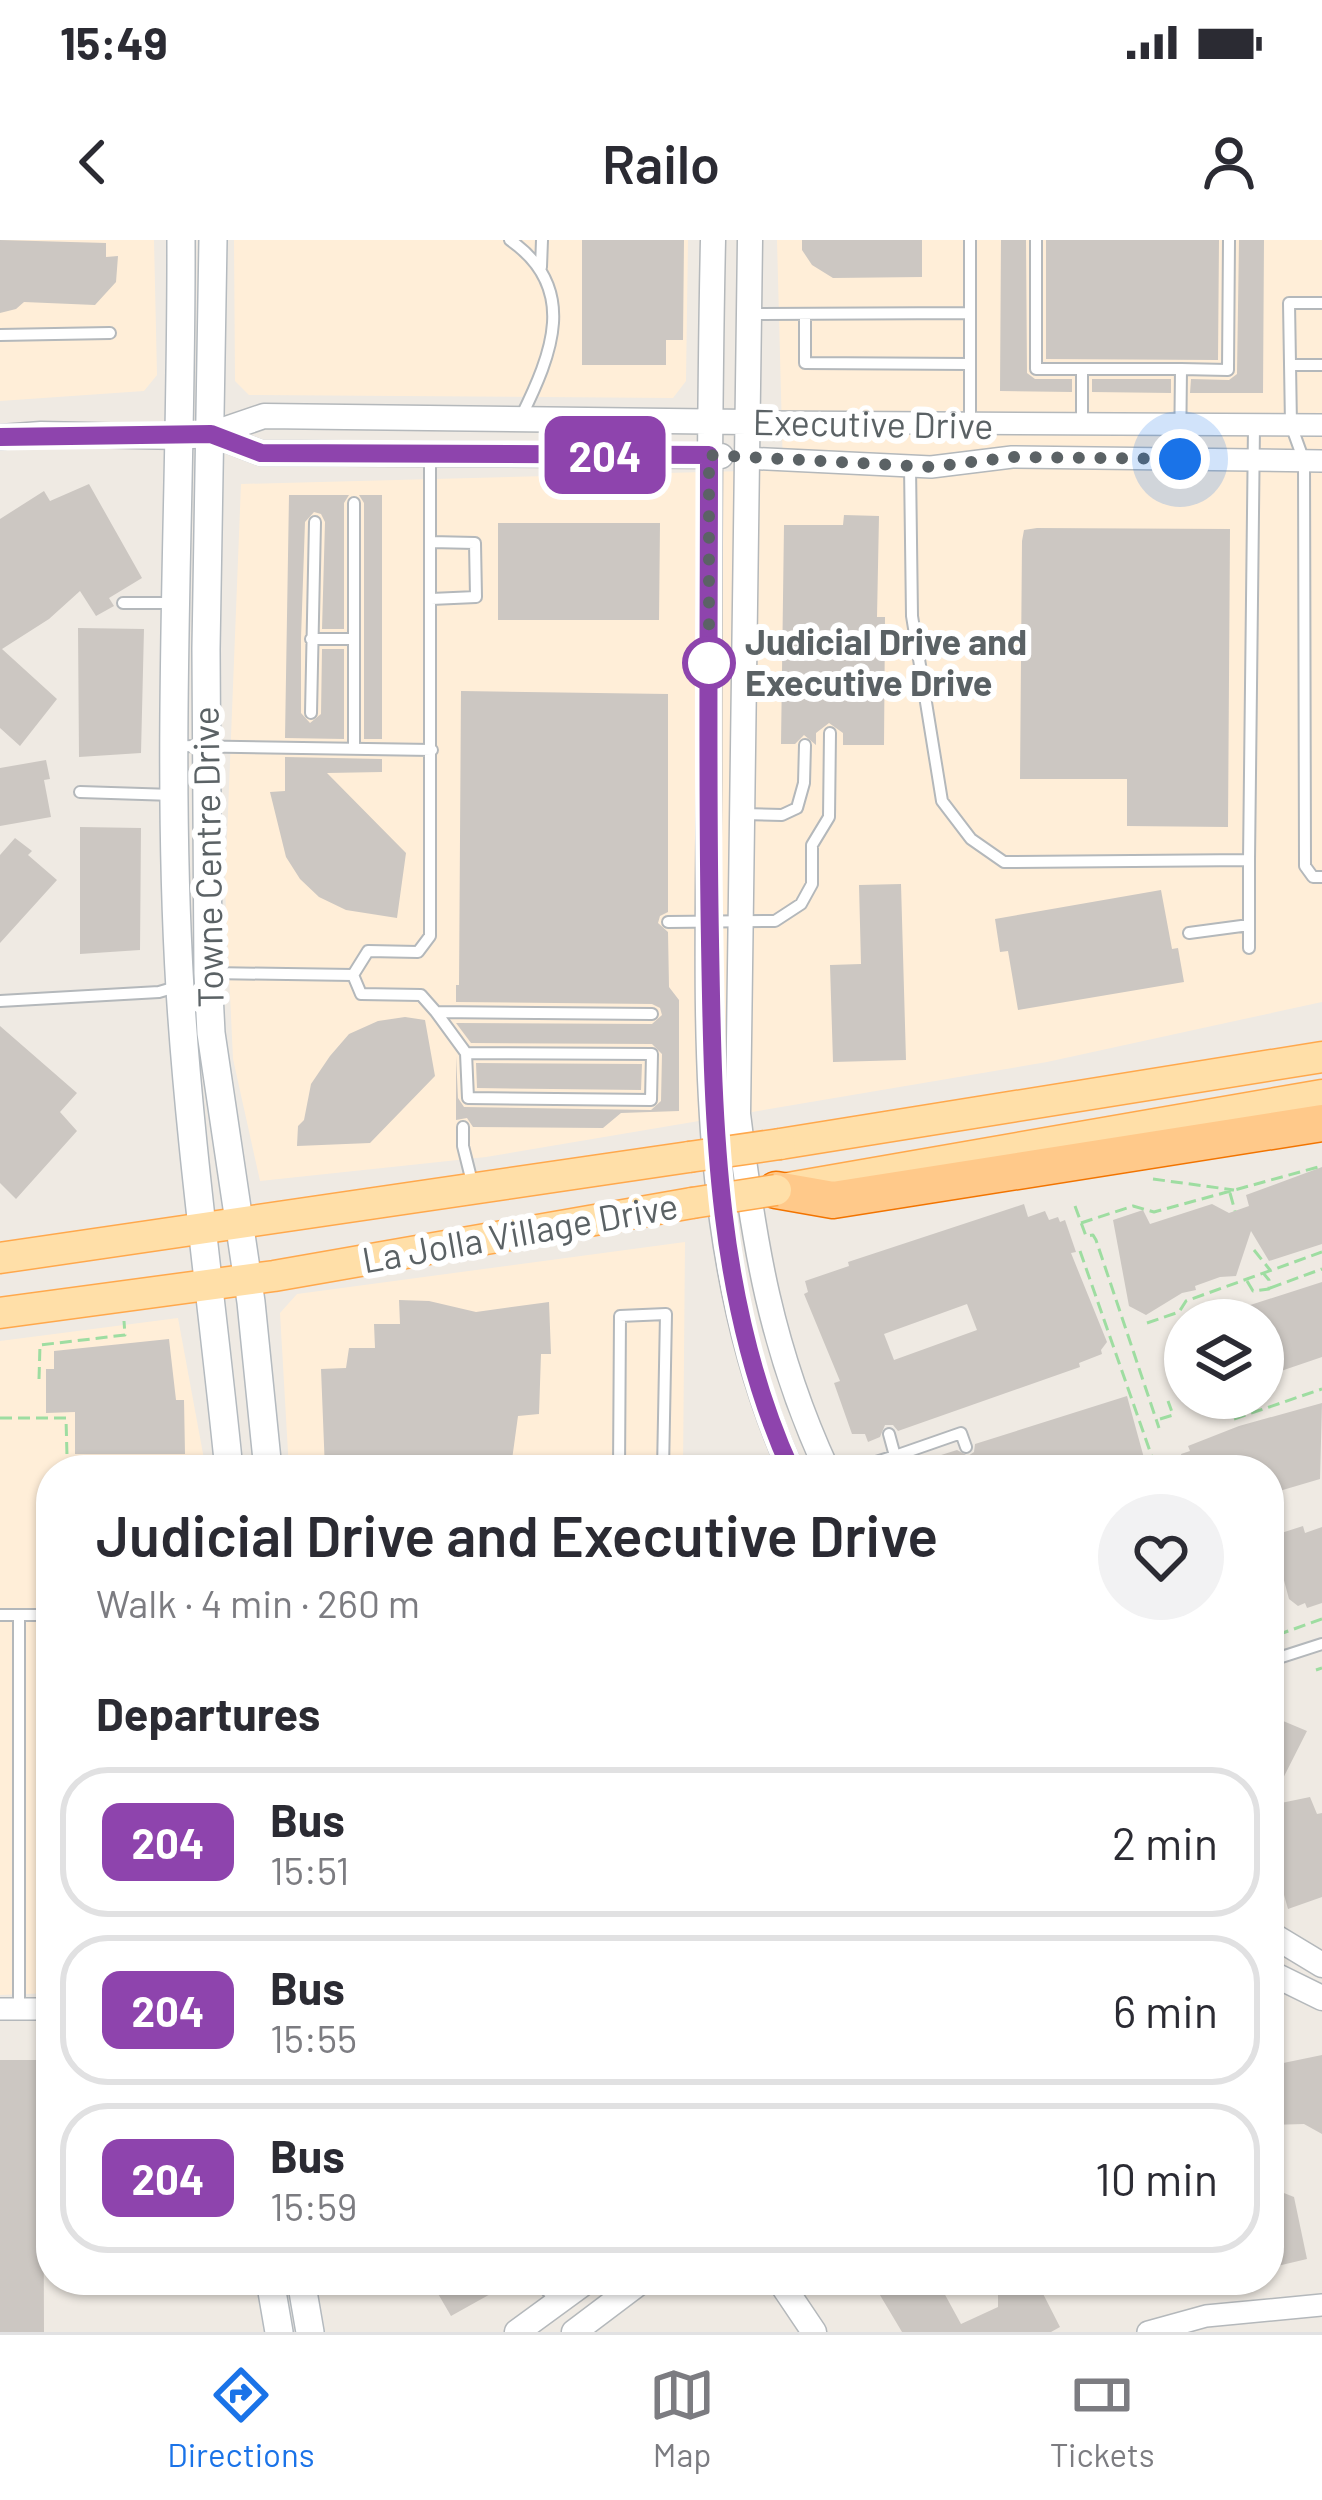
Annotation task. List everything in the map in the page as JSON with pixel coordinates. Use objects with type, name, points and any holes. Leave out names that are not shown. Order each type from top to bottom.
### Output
[{"type":"highway","points":[[776,1190],[833,1200],[1322,1123]]},
{"type":"main road","name":"Towne Centre Drive","points":[[181,240],[182,437],[176,603],[180,986],[202,1230],[230,1455]]},
{"type":"main road","name":"Towne Centre Drive","points":[[214,240],[206,746],[208,973],[211,1034],[248,1279],[266,1455]]},
{"type":"main road","name":"La Jolla Village Drive","points":[[0,1258],[780,1144],[1322,1057]]},
{"type":"main road","name":"La Jolla Village Drive","points":[[0,1312],[248,1279],[1322,1094]]},
{"type":"main road","points":[[273,2295],[279,2332]]},
{"type":"main road","points":[[304,2295],[310,2332]]},
{"type":"street","points":[[713,240],[709,421],[712,1118],[742,1334],[784,1455]]},
{"type":"street","points":[[750,240],[738,1114],[753,1239],[773,1327],[820,1455]]},
{"type":"street","name":"Executive Drive","points":[[0,437],[182,437],[211,434],[264,416],[1322,425]]},
{"type":"street","name":"Executive Drive","points":[[211,434],[261,453],[709,455],[910,466],[1012,457],[1313,461]]},
{"type":"street","points":[[1284,1943],[1322,1966]]},
{"type":"street","points":[[1284,1979],[1322,1998]]},
{"type":"street","points":[[518,2332],[568,2295]]},
{"type":"street","points":[[574,2332],[623,2295]]},
{"type":"street","points":[[788,2295],[814,2332]]},
{"type":"street","points":[[1148,2332],[1206,2316],[1322,2305]]},
{"type":"lane","points":[[510,240],[541,267]]},
{"type":"lane","points":[[520,418],[552,331],[555,302],[541,267],[542,240]]},
{"type":"lane","points":[[970,240],[970,425]]},
{"type":"lane","points":[[1036,240],[1036,369],[1228,370],[1229,240]]},
{"type":"lane","points":[[1322,303],[1289,303],[1291,425],[1313,461],[1304,535],[1305,866],[1313,877],[1322,877]]},
{"type":"lane","points":[[748,314],[970,313]]},
{"type":"lane","points":[[805,314],[805,363],[970,364]]},
{"type":"lane","points":[[0,335],[110,333]]},
{"type":"lane","points":[[1291,365],[1322,365]]},
{"type":"lane","points":[[1082,369],[1082,426]]},
{"type":"lane","points":[[1180,459],[1181,369]]},
{"type":"lane","points":[[1249,948],[1254,426]]},
{"type":"lane","points":[[353,975],[368,951],[418,952],[430,936],[430,455]]},
{"type":"lane","points":[[910,466],[911,616],[942,801],[971,839],[1004,862],[1250,860]]},
{"type":"lane","points":[[354,503],[354,748]]},
{"type":"lane","points":[[311,713],[315,522]]},
{"type":"lane","points":[[1304,535],[1322,531]]},
{"type":"lane","points":[[431,542],[475,543],[476,597],[431,599]]},
{"type":"lane","points":[[1304,577],[1322,579]]},
{"type":"lane","points":[[123,603],[176,603]]},
{"type":"lane","points":[[311,640],[354,639]]},
{"type":"lane","points":[[668,922],[776,921],[801,904],[812,884],[812,845],[829,817],[830,733]]},
{"type":"lane","points":[[742,814],[782,815],[797,808],[804,783],[805,745]]},
{"type":"lane","points":[[176,746],[432,750]]},
{"type":"lane","points":[[80,792],[177,795]]},
{"type":"lane","points":[[1189,933],[1250,925]]},
{"type":"lane","points":[[208,973],[353,975]]},
{"type":"lane","points":[[353,975],[361,994],[421,995],[466,1054],[468,1098],[651,1100],[652,1054],[466,1054]]},
{"type":"lane","points":[[0,1001],[159,992],[180,986]]},
{"type":"lane","points":[[436,1012],[652,1014]]},
{"type":"lane","points":[[463,1127],[473,1189]]},
{"type":"lane","points":[[619,1455],[620,1316],[666,1314],[663,1455]]},
{"type":"lane","points":[[898,1455],[962,1432],[966,1447]]},
{"type":"lane","points":[[889,1434],[895,1455]]},
{"type":"lane","points":[[0,1615],[36,1615]]},
{"type":"lane","points":[[10,2009],[20,1615]]},
{"type":"lane","points":[[1284,1656],[1322,1644]]},
{"type":"lane","points":[[551,2295],[558,2303]]},
{"type":"path","points":[[1081,1223],[1133,1206],[1154,1212],[1322,1166]]},
{"type":"path","points":[[1229,1192],[1235,1211]]},
{"type":"path","points":[[1075,1206],[1086,1236],[1094,1235],[1096,1240],[1160,1428]]},
{"type":"path","points":[[1254,1250],[1271,1272]]},
{"type":"path","points":[[1080,1251],[1152,1455]]},
{"type":"path","points":[[1147,1323],[1179,1312],[1186,1300],[1322,1252]]},
{"type":"path","points":[[1270,1288],[1322,1269]]},
{"type":"path","points":[[1246,1280],[1253,1292],[1269,1288],[1263,1274]]},
{"type":"path","points":[[39,1378],[40,1345],[125,1335],[124,1319]]},
{"type":"path","points":[[1120,1365],[1137,1359]]},
{"type":"path","points":[[1284,1402],[1322,1389]]},
{"type":"path","points":[[0,1418],[66,1418],[67,1455]]},
{"type":"path","points":[[1157,1420],[1164,1418]]},
{"type":"path","points":[[1284,1633],[1322,1619]]},
{"type":"shaded area","points":[[0,240],[154,240],[157,375],[144,391],[0,401]]},
{"type":"shaded area","points":[[234,240],[688,240],[686,381],[673,398],[249,395],[235,381]]},
{"type":"shaded area","points":[[777,240],[1322,240],[1322,1002],[1047,1062],[486,1157],[260,1181],[233,1059],[225,888],[241,484],[783,470]]},
{"type":"shaded area","points":[[685,1242],[683,1455],[288,1455],[280,1313],[297,1294]]},
{"type":"shaded area","points":[[178,1318],[203,1455],[36,1455],[36,1994],[0,1995],[0,1341]]},
{"type":"building","points":[[0,240],[106,243],[106,257],[118,256],[116,282],[95,305],[24,302],[0,313]]},
{"type":"building","points":[[582,240],[684,240],[683,340],[666,340],[666,365],[582,365]]},
{"type":"building","points":[[802,240],[922,240],[922,277],[833,278],[812,265],[802,250]]},
{"type":"building","points":[[1001,240],[1026,240],[1027,373],[1035,379],[1072,379],[1072,392],[1000,391]]},
{"type":"building","points":[[1046,240],[1219,240],[1218,360],[1046,359]]},
{"type":"building","points":[[1239,240],[1264,240],[1263,393],[1190,393],[1191,379],[1229,380],[1237,374]]},
{"type":"building","points":[[1092,379],[1171,379],[1171,393],[1092,392]]},
{"type":"building","points":[[89,484],[142,578],[109,598],[114,606],[96,616],[80,591],[49,619],[2,649],[57,699],[20,746],[0,728],[0,519],[44,491],[50,501]]},
{"type":"building","points":[[289,495],[349,495],[344,503],[344,629],[322,629],[325,522],[314,512],[305,522],[301,638],[301,713],[310,723],[321,714],[322,649],[344,649],[344,739],[285,738]]},
{"type":"building","points":[[359,495],[382,495],[382,739],[364,739],[364,503]]},
{"type":"building","points":[[844,515],[879,516],[877,617],[885,617],[884,745],[843,745],[843,733],[829,723],[816,733],[816,745],[804,735],[795,744],[781,744],[784,525],[843,525]]},
{"type":"building","points":[[498,523],[660,523],[659,620],[498,620]]},
{"type":"building","points":[[1230,529],[1228,827],[1127,826],[1127,779],[1020,779],[1022,541],[1024,530]]},
{"type":"building","points":[[78,628],[144,629],[141,753],[79,757]]},
{"type":"building","points":[[461,691],[668,694],[668,912],[658,923],[668,932],[669,987],[679,1000],[679,1111],[621,1113],[603,1128],[473,1127],[467,1118],[456,1120],[456,1056],[458,1098],[464,1107],[651,1110],[661,1101],[662,1054],[652,1044],[471,1043],[456,1023],[652,1024],[662,1015],[652,1004],[456,1002]]},
{"type":"building","points":[[285,757],[382,759],[382,772],[327,773],[406,853],[397,918],[346,910],[319,897],[300,879],[286,857],[270,792],[285,791]]},
{"type":"building","points":[[46,760],[50,779],[44,780],[51,817],[0,826],[0,768]]},
{"type":"building","points":[[80,827],[141,828],[140,950],[80,954]]},
{"type":"building","points":[[15,838],[57,880],[0,943],[0,855]]},
{"type":"building","points":[[901,884],[906,1060],[833,1062],[830,965],[861,964],[859,885]]},
{"type":"building","points":[[1161,890],[1172,949],[1178,948],[1184,982],[1018,1010],[1008,951],[1000,952],[995,919]]},
{"type":"building","points":[[425,1020],[435,1076],[370,1143],[297,1146],[311,1084],[330,1056],[349,1034],[378,1021]]},
{"type":"building","points":[[0,1026],[77,1093],[60,1112],[77,1131],[16,1199],[0,1183]]},
{"type":"building","points":[[476,1063],[642,1064],[641,1090],[477,1088]]},
{"type":"building","points":[[1322,1167],[1322,1244],[1269,1261],[1251,1231],[1236,1276],[1220,1277],[1164,1299],[1164,1304],[1146,1315],[1129,1306],[1113,1220],[1143,1210],[1150,1224],[1212,1204],[1229,1213],[1249,1206],[1246,1195]]},
{"type":"building","points":[[1024,1204],[1028,1217],[1045,1211],[1049,1220],[1065,1220],[1076,1252],[1071,1253],[1107,1342],[1102,1354],[1079,1363],[1080,1367],[898,1431],[885,1425],[880,1437],[868,1442],[865,1434],[852,1434],[834,1383],[840,1381],[804,1294],[808,1292],[805,1281],[849,1266],[848,1262]],"holes":[[[967,1304],[977,1330],[894,1360],[884,1334]]]},
{"type":"building","points":[[1322,1282],[1322,1357],[1284,1370],[1284,1299],[1269,1299]]},
{"type":"building","points":[[399,1300],[429,1301],[476,1312],[549,1302],[551,1354],[541,1354],[539,1414],[518,1416],[513,1455],[324,1455],[321,1369],[346,1368],[349,1348],[375,1348],[374,1324],[400,1324]]},
{"type":"building","points":[[169,1339],[176,1400],[184,1400],[185,1454],[75,1454],[75,1412],[46,1413],[46,1369],[54,1369],[54,1351]]},
{"type":"building","points":[[1127,1396],[1143,1455],[970,1455],[975,1444]]},
{"type":"building","points":[[1322,1403],[1320,1479],[1284,1490],[1284,1455],[1181,1455],[1190,1451],[1188,1446],[1239,1426],[1284,1419],[1284,1414]]},
{"type":"building","points":[[1303,1526],[1305,1533],[1322,1527],[1322,1603],[1307,1608],[1289,1599],[1284,1580],[1284,1532]]},
{"type":"building","points":[[1284,1721],[1307,1731],[1284,1776]]},
{"type":"building","points":[[1310,1797],[1317,1814],[1322,1813],[1322,1897],[1288,1909],[1284,1895],[1284,1802]]},
{"type":"building","points":[[1322,2055],[1322,2134],[1304,2124],[1284,2125],[1284,2063]]},
{"type":"building","points":[[0,2060],[36,2060],[36,2295],[44,2295],[44,2332],[0,2332]]},
{"type":"building","points":[[1284,2193],[1294,2197],[1307,2259],[1284,2264]]},
{"type":"building","points":[[439,2295],[489,2295],[451,2316]]},
{"type":"building","points":[[880,2295],[945,2295],[961,2324],[998,2307],[998,2295],[1044,2295],[1060,2327],[1051,2332],[902,2332]]},
{"type":"bus line","name":"204","points":[[0,437],[211,434],[261,453],[709,455],[712,1118],[742,1334],[784,1455]]},
{"type":"place","name":"Judicial Drive and Executive Drive","points":[[709,663]]},
{"type":"route","points":[[709,663],[709,676],[709,455],[932,467],[1012,457],[1180,459]]}]
